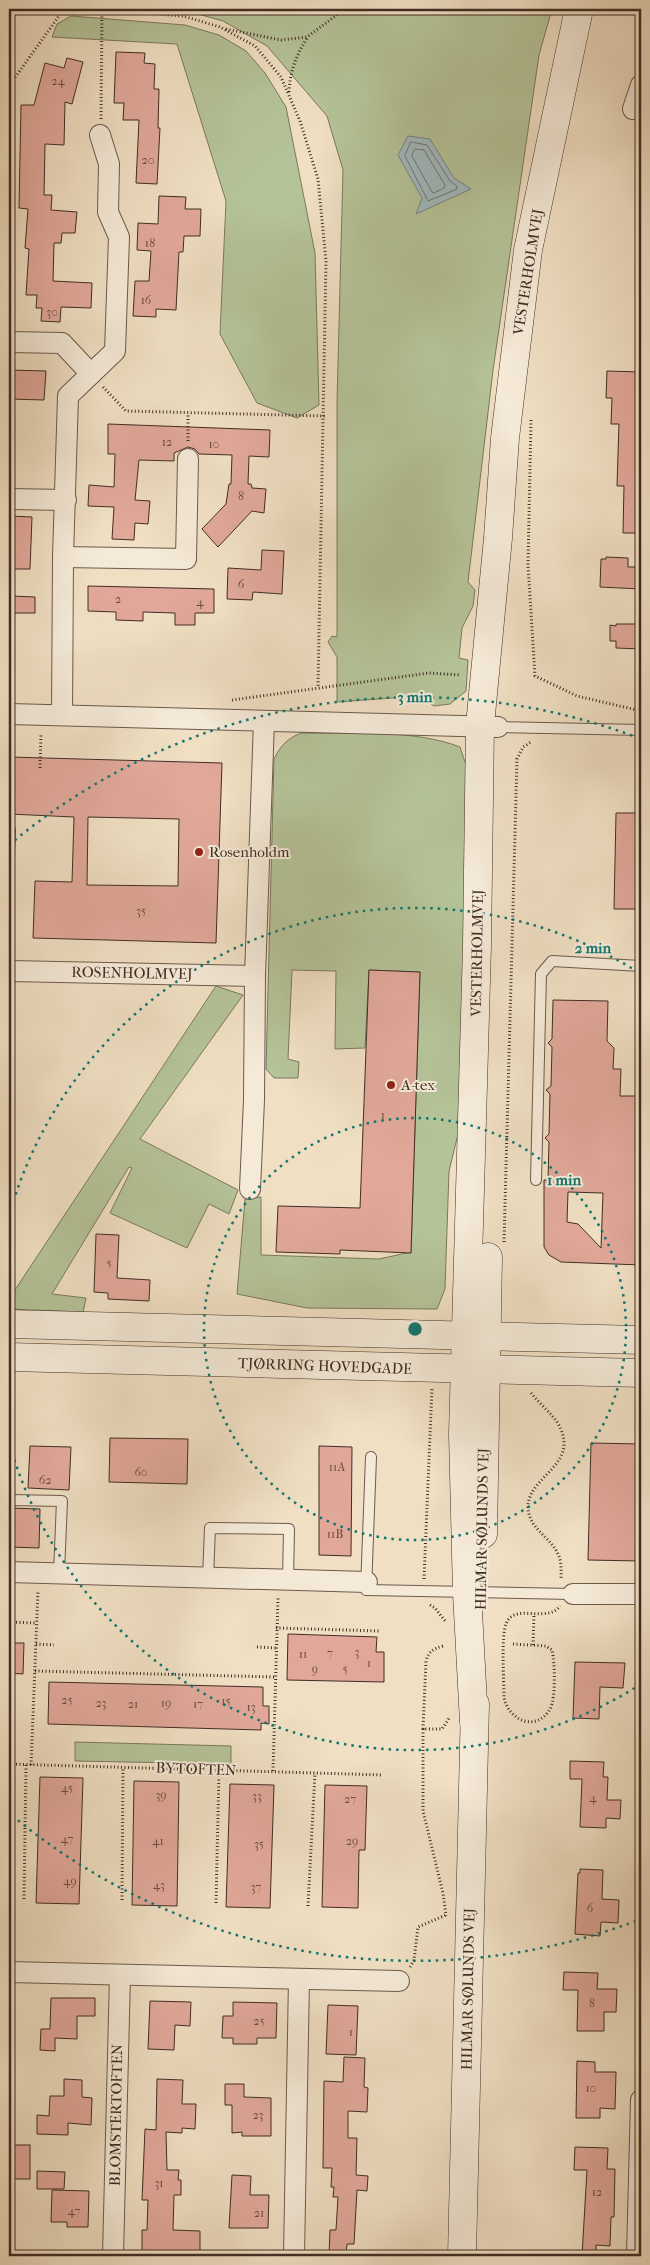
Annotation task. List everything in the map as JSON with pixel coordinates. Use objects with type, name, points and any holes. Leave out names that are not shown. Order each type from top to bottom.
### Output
[{"type":"street","name":"VESTERHOLMVEJ","points":[[463,1369],[476,1336],[477,946],[498,538],[506,438],[528,250],[579,9]]},
{"type":"street","points":[[633,109],[641,85]]},
{"type":"street","points":[[62,715],[63,557],[68,396],[115,351],[119,237],[108,212],[109,164],[100,135]]},
{"type":"street","points":[[9,342],[62,343],[91,374]]},
{"type":"street","points":[[63,557],[186,559],[188,459]]},
{"type":"street","points":[[9,499],[66,500]]},
{"type":"street","points":[[9,714],[489,726]]},
{"type":"street","points":[[250,1189],[254,1100],[254,976],[264,721]]},
{"type":"street","name":"ROSENHOLMVEJ","points":[[9,971],[254,976]]},
{"type":"street","points":[[9,1324],[641,1340]]},
{"type":"street","name":"TJØRRING HOVEDGADE","points":[[9,1357],[641,1373]]},
{"type":"street","name":"HILMAR SØLUNDS VEJ","points":[[462,2256],[474,1722],[474,1593],[463,1434],[463,1369]]},
{"type":"street","points":[[9,1572],[367,1582]]},
{"type":"street","points":[[573,1594],[641,1594]]},
{"type":"street","points":[[9,1972],[399,1981]]},
{"type":"street","name":"BLOMSTERTOFTEN","points":[[113,2256],[120,1975]]},
{"type":"street","points":[[294,2256],[299,1979]]},
{"type":"street","points":[[637,2256],[641,2100]]},
{"type":"lane","points":[[489,726],[641,730]]},
{"type":"lane","points":[[9,853],[10,830]]},
{"type":"lane","points":[[536,1180],[541,974],[552,962],[641,966]]},
{"type":"lane","points":[[371,1457],[366,1590],[424,1597],[474,1593],[573,1594]]},
{"type":"lane","points":[[9,1500],[62,1501],[59,1574]]},
{"type":"lane","points":[[208,1578],[210,1528],[290,1530],[283,1580]]},
{"type":"path","points":[[9,86],[64,9]]},
{"type":"path","points":[[91,9],[183,16],[220,27],[281,40],[307,37]]},
{"type":"path","points":[[288,95],[290,74],[297,55],[307,37],[345,9]]},
{"type":"path","points":[[100,135],[102,10]]},
{"type":"path","points":[[220,27],[255,46],[281,77],[300,121],[318,179],[326,261],[325,416],[318,687]]},
{"type":"path","points":[[91,374],[126,411],[325,416]]},
{"type":"path","points":[[188,412],[188,459]]},
{"type":"path","points":[[531,419],[528,564],[535,676],[577,696],[641,712]]},
{"type":"path","points":[[228,700],[429,673],[461,675]]},
{"type":"path","points":[[40,768],[41,715]]},
{"type":"path","points":[[504,1247],[517,758],[523,747],[535,740]]},
{"type":"path","points":[[450,1630],[443,1616],[424,1597],[432,1386],[463,1369]]},
{"type":"path","points":[[31,1765],[38,1573]]},
{"type":"path","points":[[273,1772],[276,1628],[283,1580]]},
{"type":"path","points":[[533,1645],[534,1614]]},
{"type":"path","points":[[9,1622],[36,1622]]},
{"type":"path","points":[[276,1628],[379,1631]]},
{"type":"path","points":[[36,1644],[54,1645]]},
{"type":"path","points":[[443,1646],[433,1648],[428,1654],[426,1661],[423,1729],[423,1811],[444,1893],[446,1924]]},
{"type":"path","points":[[257,1648],[276,1648]]},
{"type":"path","points":[[35,1671],[275,1677]]},
{"type":"path","points":[[423,1729],[442,1729],[450,1719],[450,1709]]},
{"type":"path","name":"BYTOFTEN","points":[[9,1764],[383,1775]]},
{"type":"path","points":[[24,1899],[26,1765]]},
{"type":"path","points":[[122,1900],[123,1767]]},
{"type":"path","points":[[216,1903],[219,1770]]},
{"type":"path","points":[[308,1906],[315,1773]]},
{"type":"path","points":[[399,1981],[414,1960],[418,1927],[446,1915]]},
{"type":"green space","points":[[180,9],[552,9],[539,55],[493,370],[468,582],[475,590],[473,606],[462,628],[459,658],[468,660],[466,691],[450,704],[434,706],[419,696],[337,702],[337,657],[328,642],[332,636],[337,637],[337,402],[343,170],[327,116],[267,46],[223,21]]},
{"type":"green space","points":[[71,16],[185,25],[219,35],[246,51],[265,73],[286,107],[315,253],[319,405],[297,418],[257,403],[220,334],[226,201],[177,44],[52,37],[57,24]]},
{"type":"green space","points":[[301,733],[402,735],[442,741],[460,747],[470,777],[461,1122],[449,1171],[445,1289],[437,1309],[307,1308],[237,1294],[245,1199],[261,1197],[261,1255],[379,1259],[411,1252],[420,972],[369,970],[365,1048],[335,1049],[336,971],[292,970],[288,1059],[299,1062],[298,1078],[274,1078],[266,1069],[274,759],[285,743]]},
{"type":"green space","points":[[216,986],[243,995],[140,1139],[238,1190],[229,1214],[209,1204],[187,1248],[110,1213],[132,1168],[129,1167],[52,1294],[86,1298],[83,1312],[9,1309],[9,1299]]},
{"type":"green space","points":[[75,1742],[231,1746],[231,1764],[75,1761]]},
{"type":"water","points":[[408,136],[430,139],[454,178],[471,189],[416,214],[422,198],[398,155]]},
{"type":"building","points":[[116,52],[145,53],[144,63],[155,64],[154,89],[159,89],[158,128],[160,128],[157,184],[136,183],[139,120],[123,120],[124,103],[114,103]]},
{"type":"building","points":[[67,58],[83,62],[72,104],[65,102],[64,145],[45,144],[44,195],[52,195],[51,210],[77,212],[75,233],[62,233],[61,243],[54,243],[53,281],[92,283],[91,308],[61,307],[60,322],[41,321],[42,308],[36,308],[37,295],[26,295],[29,249],[25,248],[28,209],[19,208],[21,105],[34,105],[45,63],[64,68]]},
{"type":"building","points":[[159,196],[186,197],[185,209],[201,209],[200,236],[184,236],[183,252],[179,252],[176,310],[156,309],[156,317],[133,316],[135,281],[149,281],[151,251],[137,250],[138,223],[158,224]]},
{"type":"building","points":[[9,370],[46,371],[44,400],[9,399]]},
{"type":"building","points":[[607,371],[641,372],[641,533],[623,533],[624,486],[617,486],[619,424],[611,424],[612,398],[606,398]]},
{"type":"building","points":[[108,424],[270,430],[269,457],[249,456],[248,484],[251,484],[252,488],[266,489],[264,513],[252,511],[218,547],[202,529],[226,504],[229,484],[231,484],[232,455],[199,454],[195,449],[188,447],[174,453],[174,461],[139,460],[135,500],[150,501],[148,524],[135,523],[134,540],[112,539],[114,507],[88,506],[89,485],[114,487],[115,454],[108,454]]},
{"type":"building","points":[[9,516],[32,517],[30,569],[9,569]]},
{"type":"building","points":[[262,550],[284,551],[282,594],[253,592],[252,600],[227,599],[228,568],[261,570]]},
{"type":"building","points":[[606,557],[628,558],[628,567],[641,567],[641,589],[600,587],[601,559],[606,559]]},
{"type":"building","points":[[88,586],[214,589],[214,613],[195,613],[195,625],[175,625],[175,613],[143,612],[143,621],[116,620],[116,612],[88,611]]},
{"type":"building","points":[[12,596],[35,597],[35,613],[11,613]]},
{"type":"building","points":[[616,624],[641,624],[641,649],[616,648],[616,641],[610,641],[610,625],[616,626]]},
{"type":"building","name":"Rosenholdm","points":[[9,757],[222,763],[216,943],[33,938],[35,881],[72,882],[74,817],[9,814]],"holes":[[[88,817],[179,819],[178,886],[87,885]]]},
{"type":"building","points":[[616,813],[641,813],[641,909],[614,909]]},
{"type":"building","name":"A-tex","points":[[369,970],[420,972],[411,1253],[340,1250],[340,1254],[276,1252],[278,1206],[360,1208]]},
{"type":"building","points":[[553,1000],[608,1001],[607,1041],[614,1048],[613,1069],[621,1069],[620,1096],[641,1096],[641,1265],[561,1262],[549,1255],[544,1247],[544,1180],[548,1180],[549,1142],[545,1138],[549,1134],[550,1094],[546,1090],[551,1086],[552,1047],[548,1043],[552,1039]],"holes":[[[568,1192],[603,1193],[601,1248],[578,1224],[567,1222]]]},
{"type":"building","points":[[96,1234],[119,1235],[117,1278],[150,1280],[149,1301],[108,1299],[108,1293],[94,1292]]},
{"type":"building","points":[[110,1438],[188,1439],[187,1484],[109,1482]]},
{"type":"building","points":[[591,1443],[641,1444],[641,1561],[588,1560]]},
{"type":"building","points":[[30,1446],[71,1447],[69,1490],[28,1488]]},
{"type":"building","points":[[319,1446],[352,1447],[351,1556],[319,1555]]},
{"type":"building","points":[[9,1508],[40,1509],[39,1548],[9,1547]]},
{"type":"building","points":[[288,1634],[377,1637],[376,1652],[384,1652],[384,1682],[287,1680]]},
{"type":"building","points":[[9,1643],[24,1643],[23,1674],[9,1673]]},
{"type":"building","points":[[575,1662],[625,1663],[623,1688],[600,1687],[599,1719],[573,1718]]},
{"type":"building","points":[[49,1682],[263,1687],[263,1706],[269,1706],[269,1724],[261,1723],[261,1730],[48,1724]]},
{"type":"building","points":[[570,1761],[604,1762],[603,1777],[608,1777],[607,1800],[621,1800],[620,1819],[606,1818],[606,1828],[580,1827],[582,1779],[570,1779]]},
{"type":"building","points":[[40,1777],[83,1778],[79,1904],[36,1903]]},
{"type":"building","points":[[134,1781],[179,1782],[177,1906],[132,1905]]},
{"type":"building","points":[[230,1784],[274,1785],[270,1908],[226,1907]]},
{"type":"building","points":[[325,1785],[367,1786],[365,1850],[359,1850],[358,1908],[322,1907]]},
{"type":"building","points":[[580,1869],[603,1870],[602,1899],[619,1900],[618,1923],[601,1922],[600,1936],[575,1934],[578,1873],[580,1873]]},
{"type":"building","points":[[564,1972],[598,1973],[597,1989],[617,1989],[616,2012],[604,2012],[604,2031],[577,2031],[578,1990],[563,1990]]},
{"type":"building","points":[[51,1998],[95,1998],[95,2016],[77,2016],[77,2039],[55,2038],[55,2051],[40,2050],[41,2029],[50,2029]]},
{"type":"building","points":[[150,2001],[191,2002],[190,2026],[175,2025],[174,2050],[148,2049]]},
{"type":"building","points":[[233,2002],[277,2003],[276,2038],[257,2038],[257,2044],[233,2044],[233,2038],[222,2038],[223,2016],[233,2016]]},
{"type":"building","points":[[328,2005],[358,2006],[356,2055],[326,2054]]},
{"type":"building","points":[[344,2057],[365,2058],[364,2087],[368,2088],[367,2112],[348,2111],[348,2138],[357,2138],[356,2175],[368,2176],[367,2191],[357,2190],[354,2244],[347,2244],[346,2256],[329,2256],[330,2230],[336,2230],[338,2197],[333,2197],[334,2187],[331,2187],[332,2168],[323,2168],[324,2081],[343,2082]]},
{"type":"building","points":[[577,2061],[595,2062],[595,2072],[616,2072],[615,2109],[600,2108],[600,2118],[576,2118]]},
{"type":"building","points":[[64,2079],[82,2080],[82,2097],[92,2098],[91,2125],[68,2123],[68,2135],[37,2134],[37,2115],[49,2116],[50,2096],[64,2096]]},
{"type":"building","points":[[157,2079],[183,2080],[182,2104],[196,2104],[195,2129],[182,2128],[182,2133],[166,2132],[167,2170],[179,2170],[178,2180],[181,2180],[181,2195],[174,2195],[173,2230],[200,2231],[200,2256],[142,2255],[142,2230],[147,2230],[148,2200],[142,2200],[145,2129],[156,2130]]},
{"type":"building","points":[[225,2084],[244,2084],[244,2097],[271,2098],[271,2136],[242,2136],[242,2132],[232,2133],[232,2105],[225,2105]]},
{"type":"building","points":[[9,2145],[30,2145],[30,2179],[9,2179]]},
{"type":"building","points":[[575,2147],[608,2148],[607,2169],[615,2169],[614,2217],[611,2217],[610,2246],[596,2245],[596,2256],[582,2256],[587,2170],[574,2170]]},
{"type":"building","points":[[37,2171],[65,2172],[64,2189],[37,2189]]},
{"type":"building","points":[[232,2175],[251,2176],[250,2195],[269,2195],[268,2228],[229,2228]]},
{"type":"building","points":[[52,2190],[89,2191],[88,2227],[67,2227],[67,2222],[51,2222]]},
{"type":"place","name":"Rosenholdm","points":[[199,852]]},
{"type":"place","name":"A-tex","points":[[391,1085]]}]
